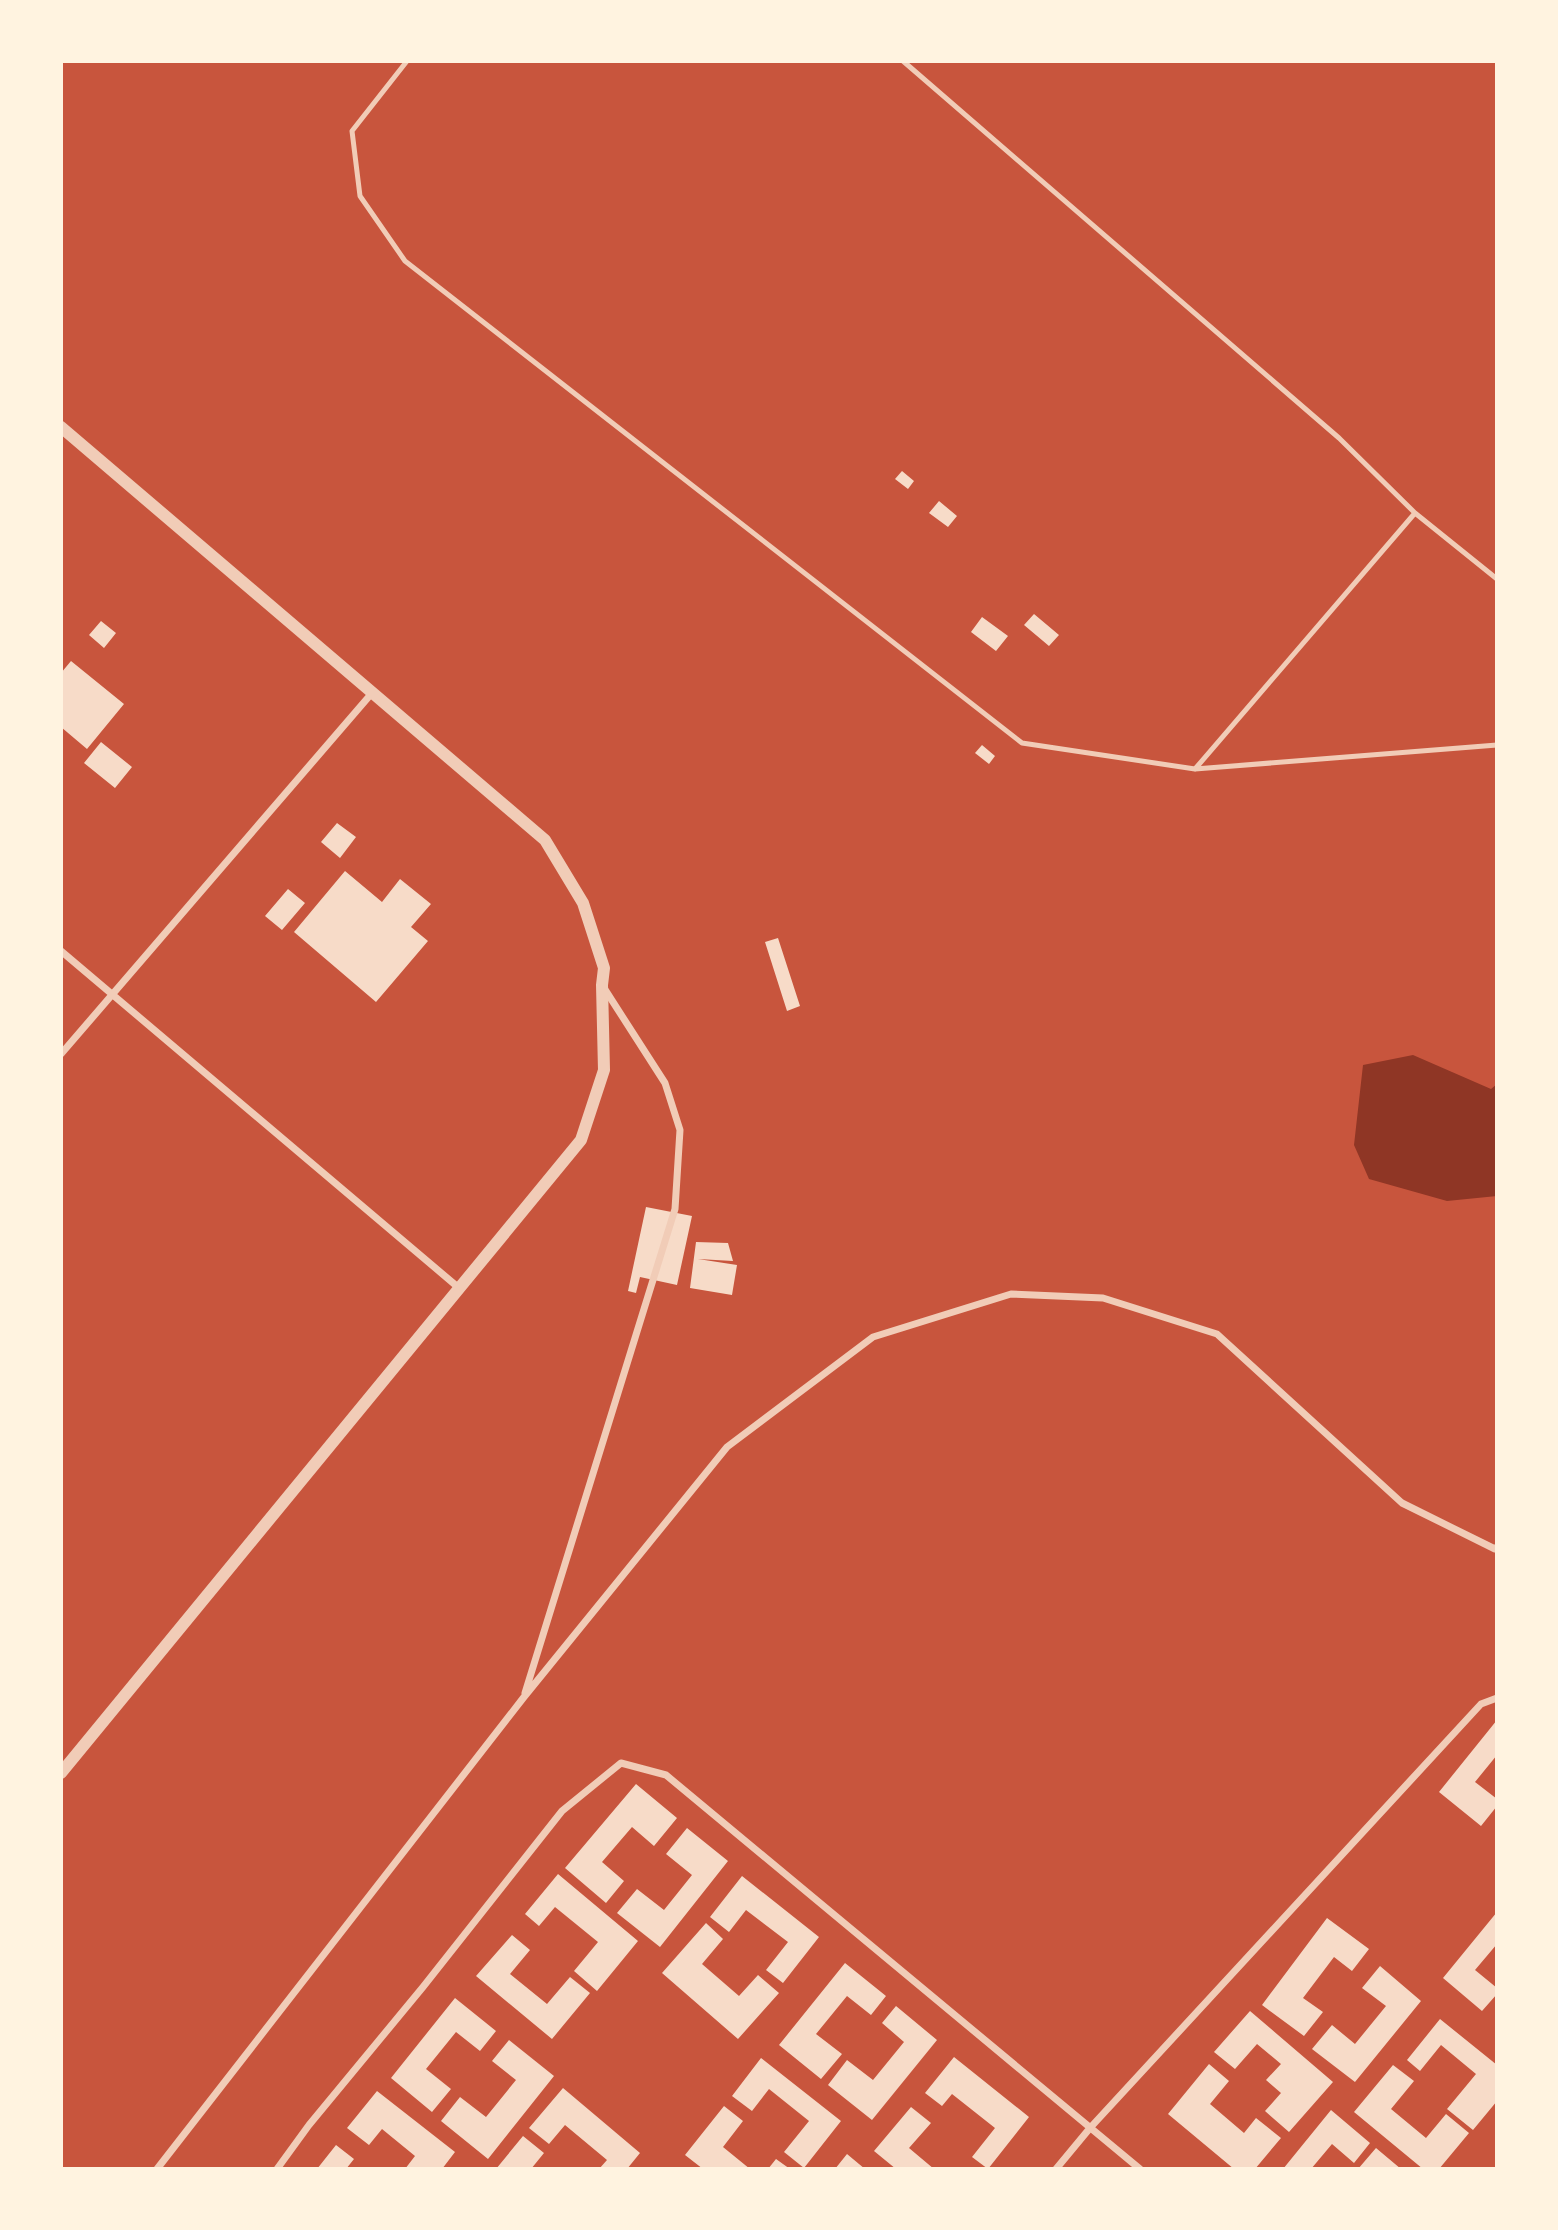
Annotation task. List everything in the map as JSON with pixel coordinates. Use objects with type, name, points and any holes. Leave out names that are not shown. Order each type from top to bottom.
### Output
[{"type":"street","points":[[61,427],[545,840],[583,903],[604,968],[604,1070],[581,1140],[61,1773]]},
{"type":"street","points":[[61,1054],[372,693]]},
{"type":"street","points":[[61,951],[460,1288]]},
{"type":"street","points":[[524,1697],[675,1209],[680,1130],[666,1083],[602,985]]},
{"type":"street","points":[[157,2169],[524,1697],[727,1447],[873,1337],[1011,1294],[1103,1298],[1217,1334],[1402,1503],[1496,1548]]},
{"type":"street","points":[[1056,2169],[1090,2128],[1481,1704],[1497,1698]]},
{"type":"street","points":[[277,2169],[309,2125],[423,1987],[562,1811],[621,1763],[666,1775],[1140,2169]]},
{"type":"lane","points":[[407,61],[352,131],[360,195],[405,261],[1021,743],[1195,769],[1497,745]]},
{"type":"lane","points":[[904,61],[1339,438],[1415,513],[1497,579]]},
{"type":"lane","points":[[1195,769],[1415,513]]},
{"type":"shaded area","points":[[1413,1055],[1491,1089],[1497,1084],[1497,1196],[1447,1201],[1369,1179],[1354,1145],[1363,1065]]},
{"type":"building","points":[[902,471],[914,481],[908,489],[895,479]]},
{"type":"building","points":[[939,501],[957,516],[948,527],[929,513]]},
{"type":"building","points":[[1034,614],[1059,635],[1049,646],[1024,625]]},
{"type":"building","points":[[982,617],[1008,636],[996,651],[971,632]]},
{"type":"building","points":[[101,621],[116,633],[104,648],[89,635]]},
{"type":"building","points":[[71,661],[124,704],[87,749],[61,727],[61,673]]},
{"type":"building","points":[[101,742],[132,767],[115,788],[84,763]]},
{"type":"building","points":[[982,745],[995,756],[989,764],[975,753]]},
{"type":"building","points":[[337,823],[356,837],[340,858],[321,842]]},
{"type":"building","points":[[345,871],[382,902],[400,879],[431,904],[411,927],[428,941],[376,1002],[294,932]]},
{"type":"building","points":[[288,889],[305,903],[282,930],[265,916]]},
{"type":"building","points":[[778,938],[800,1006],[787,1011],[765,942]]},
{"type":"building","points":[[646,1207],[692,1216],[677,1285],[640,1277],[636,1293],[628,1291]]},
{"type":"building","points":[[696,1242],[728,1243],[733,1261],[698,1259],[737,1265],[732,1295],[690,1288]]},
{"type":"building","points":[[1497,1720],[1497,1755],[1475,1782],[1497,1799],[1497,1806],[1481,1826],[1439,1792]]},
{"type":"building","points":[[636,1784],[677,1818],[654,1846],[632,1827],[602,1862],[624,1881],[606,1903],[565,1868]]},
{"type":"building","points":[[687,1828],[728,1861],[660,1947],[617,1913],[637,1889],[664,1910],[692,1875],[666,1854]]},
{"type":"building","points":[[558,1874],[638,1941],[597,1991],[574,1971],[598,1942],[555,1907],[539,1926],[525,1914]]},
{"type":"building","points":[[742,1876],[819,1937],[783,1983],[766,1970],[788,1942],[746,1910],[729,1932],[710,1917]]},
{"type":"building","points":[[1497,1912],[1497,1944],[1475,1970],[1497,1988],[1497,1994],[1482,2011],[1443,1978]]},
{"type":"building","points":[[1327,1918],[1369,1949],[1352,1971],[1334,1957],[1303,1998],[1323,2012],[1304,2036],[1262,2005]]},
{"type":"building","points":[[706,1923],[723,1939],[702,1964],[739,1996],[758,1975],[779,1993],[738,2039],[662,1973]]},
{"type":"building","points":[[512,1935],[530,1950],[510,1974],[547,2004],[570,1977],[590,1993],[552,2039],[476,1976]]},
{"type":"building","points":[[845,1963],[886,1996],[871,2015],[847,1996],[816,2034],[842,2054],[821,2079],[779,2045]]},
{"type":"building","points":[[1380,1966],[1421,2001],[1355,2082],[1312,2049],[1332,2025],[1355,2044],[1386,2006],[1362,1988]]},
{"type":"building","points":[[455,1998],[496,2031],[480,2051],[456,2032],[426,2069],[451,2089],[432,2112],[391,2078]]},
{"type":"building","points":[[896,2006],[937,2040],[872,2120],[828,2085],[847,2060],[873,2080],[904,2042],[882,2023]]},
{"type":"building","points":[[1250,2011],[1333,2082],[1289,2132],[1265,2111],[1281,2093],[1266,2080],[1281,2064],[1257,2044],[1235,2069],[1214,2052]]},
{"type":"building","points":[[1440,2019],[1497,2065],[1497,2101],[1473,2130],[1447,2109],[1476,2074],[1441,2045],[1420,2071],[1407,2060]]},
{"type":"building","points":[[509,2040],[554,2076],[488,2159],[441,2121],[460,2097],[486,2117],[516,2080],[492,2061]]},
{"type":"building","points":[[954,2057],[1029,2117],[988,2169],[972,2157],[995,2128],[952,2094],[942,2106],[925,2093]]},
{"type":"building","points":[[761,2058],[841,2121],[804,2168],[784,2152],[809,2121],[769,2089],[752,2111],[732,2096]]},
{"type":"building","points":[[1209,2064],[1229,2081],[1210,2104],[1244,2133],[1256,2118],[1281,2138],[1255,2169],[1234,2169],[1168,2114]]},
{"type":"building","points":[[1393,2065],[1414,2081],[1391,2109],[1426,2138],[1446,2114],[1469,2133],[1439,2169],[1423,2169],[1354,2112]]},
{"type":"building","points":[[563,2088],[640,2153],[627,2169],[599,2169],[607,2160],[565,2125],[549,2144],[529,2128]]},
{"type":"building","points":[[377,2091],[455,2152],[442,2169],[405,2169],[415,2156],[382,2129],[369,2145],[347,2128]]},
{"type":"building","points":[[724,2106],[743,2121],[723,2147],[750,2169],[703,2169],[685,2155]]},
{"type":"building","points":[[911,2107],[931,2123],[909,2148],[934,2169],[896,2169],[874,2151]]},
{"type":"building","points":[[1331,2110],[1370,2143],[1354,2163],[1332,2144],[1311,2169],[1283,2169]]},
{"type":"building","points":[[523,2136],[544,2153],[531,2169],[496,2169]]},
{"type":"building","points":[[336,2145],[354,2159],[346,2169],[317,2169]]},
{"type":"building","points":[[1376,2148],[1401,2169],[1358,2169]]},
{"type":"building","points":[[847,2154],[865,2169],[835,2169]]},
{"type":"building","points":[[776,2159],[790,2169],[768,2169]]}]
